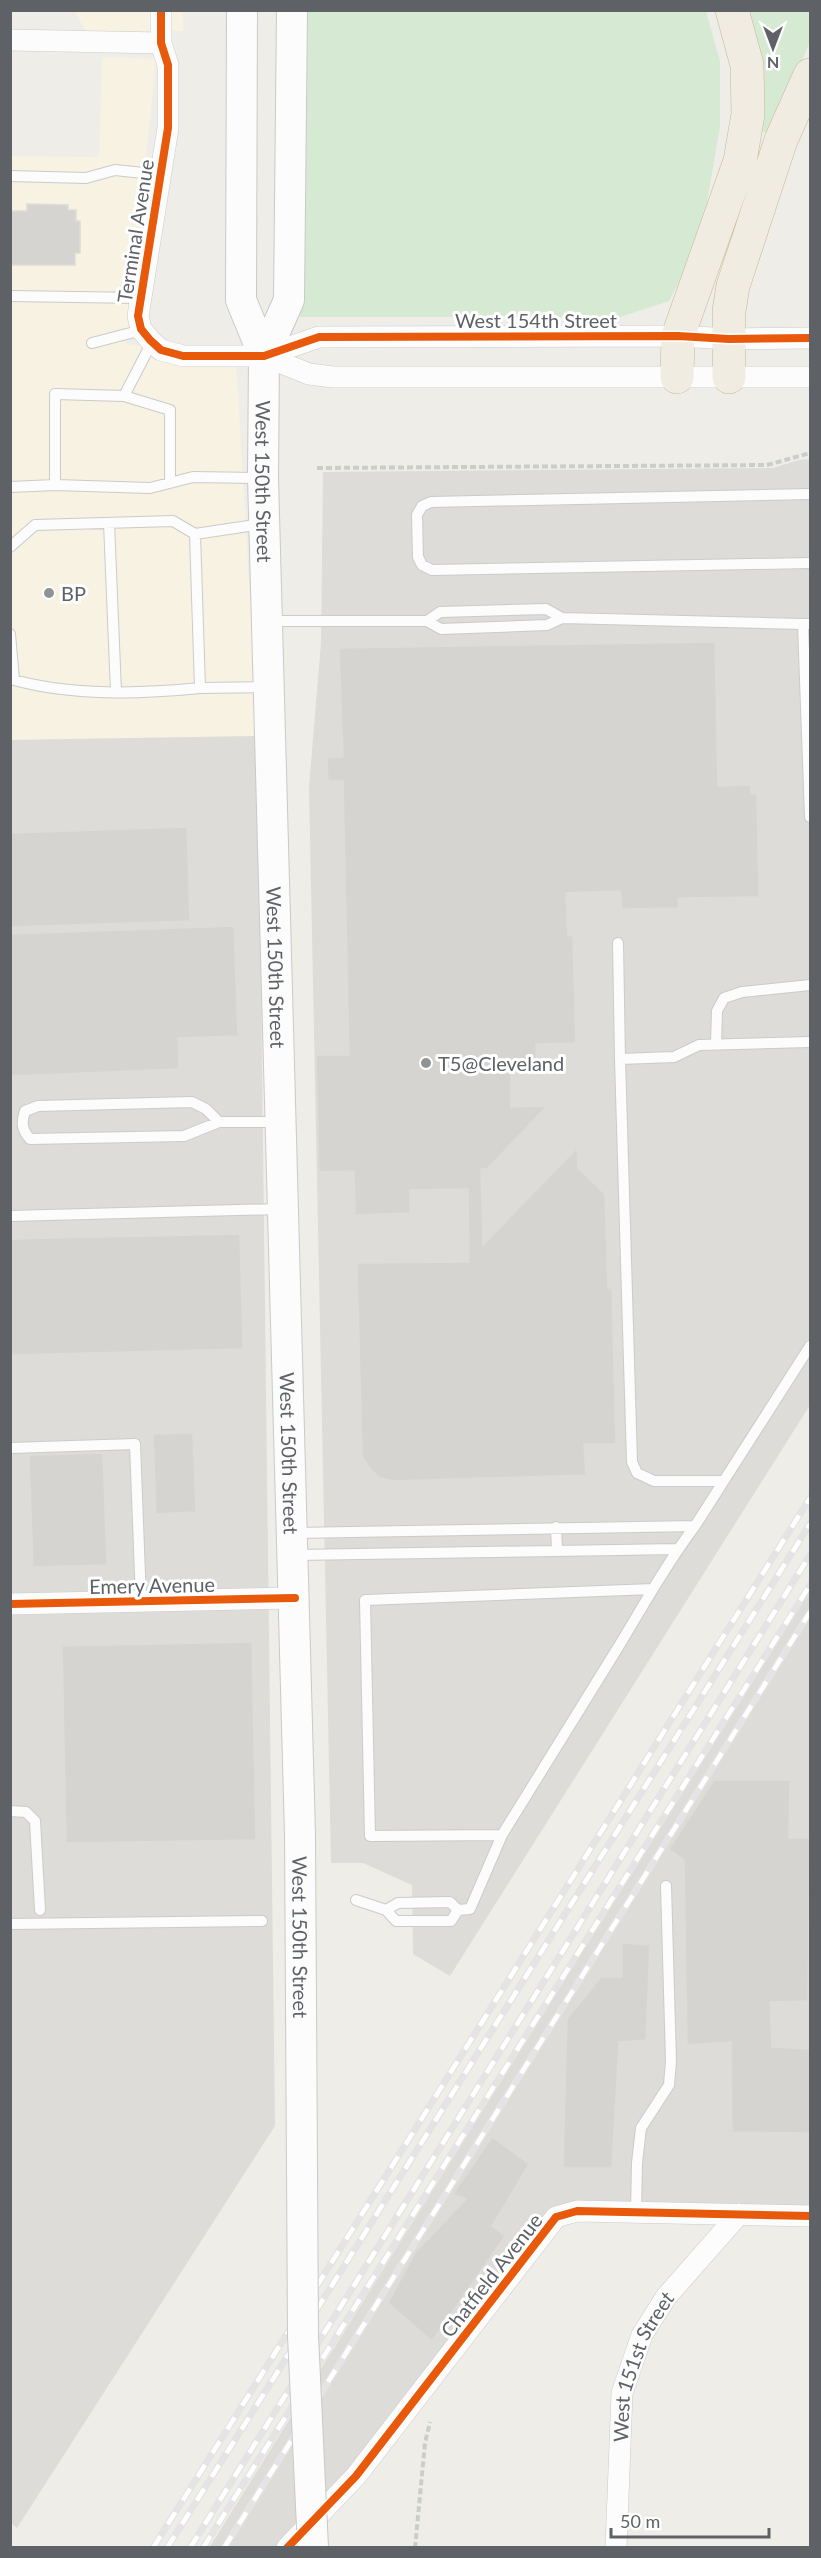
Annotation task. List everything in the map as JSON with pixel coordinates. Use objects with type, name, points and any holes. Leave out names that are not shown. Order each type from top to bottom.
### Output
[{"type":"highway","points":[[677,377],[678,336],[740,161],[748,114],[747,64],[732,10]]},
{"type":"highway","points":[[729,377],[729,311],[733,286],[781,140],[810,75]]},
{"type":"main road","name":"West 150th Street","points":[[242,10],[242,300],[264,356],[263,478],[268,687],[300,1835],[303,2336],[313,2547]]},
{"type":"main road","name":"West 150th Street","points":[[264,356],[289,300],[292,10]]},
{"type":"street","points":[[10,40],[161,43],[161,10]]},
{"type":"street","name":"Terminal Avenue","points":[[147,336],[138,316],[168,128],[168,65],[161,43]]},
{"type":"street","points":[[147,336],[161,350],[183,356],[264,356],[309,374],[333,377],[810,377]]},
{"type":"street","name":"West 154th Street","points":[[264,356],[319,337],[810,338]]},
{"type":"street","name":"Emery Avenue","points":[[11,1604],[295,1598]]},
{"type":"street","name":"Chatfield Avenue","points":[[287,2547],[356,2476],[556,2217],[577,2211],[810,2216]]},
{"type":"street","name":"West 151st Street","points":[[616,2547],[622,2393],[642,2334],[666,2297],[739,2214]]},
{"type":"lane","points":[[10,176],[86,178],[115,170],[162,175]]},
{"type":"lane","points":[[10,296],[140,298]]},
{"type":"lane","points":[[92,343],[147,336],[124,396]]},
{"type":"lane","points":[[55,485],[55,394],[124,396],[170,410],[170,483]]},
{"type":"lane","points":[[10,487],[55,485],[150,488],[193,477],[263,478]]},
{"type":"lane","points":[[810,494],[431,502],[422,506],[417,515],[418,557],[422,565],[432,570],[810,563]]},
{"type":"lane","points":[[10,547],[34,525],[173,521],[195,534],[265,524]]},
{"type":"lane","points":[[109,523],[116,692]]},
{"type":"lane","points":[[195,534],[200,688]]},
{"type":"lane","points":[[427,621],[440,612],[473,610],[546,609],[562,618]]},
{"type":"lane","points":[[267,621],[427,621],[441,629],[547,624],[562,618],[807,624],[810,818]]},
{"type":"lane","points":[[10,634],[14,680],[41,687],[116,692],[268,687]]},
{"type":"lane","points":[[618,943],[632,1462],[637,1473],[654,1481],[723,1481]]},
{"type":"lane","points":[[716,1044],[717,1011],[724,998],[732,993],[810,985]]},
{"type":"lane","points":[[620,1059],[674,1057],[699,1045],[810,1042]]},
{"type":"lane","points":[[219,1122],[206,1109],[192,1102],[38,1106],[25,1112],[22,1120],[24,1132],[30,1139],[184,1136],[219,1122],[280,1122]]},
{"type":"lane","points":[[10,1215],[283,1209]]},
{"type":"lane","points":[[386,1910],[398,1903],[450,1902],[458,1910],[470,1909],[502,1835],[678,1548],[695,1526],[810,1346]]},
{"type":"lane","points":[[10,1448],[135,1444],[141,1601]]},
{"type":"lane","points":[[293,1544],[556,1527],[695,1526]]},
{"type":"lane","points":[[556,1527],[557,1549]]},
{"type":"lane","points":[[293,1544],[557,1549],[678,1548]]},
{"type":"lane","points":[[10,1588],[11,1604]]},
{"type":"lane","points":[[502,1835],[370,1836],[365,1600],[653,1589]]},
{"type":"lane","points":[[10,1811],[26,1812],[35,1821],[40,1910]]},
{"type":"lane","points":[[636,2212],[637,2163],[642,2128],[669,2085],[666,1886]]},
{"type":"lane","points":[[356,1900],[386,1910],[396,1921],[451,1921],[458,1910]]},
{"type":"lane","points":[[10,1924],[262,1921]]},
{"type":"path","points":[[317,468],[767,465],[810,453]]},
{"type":"path","points":[[415,2547],[425,2443],[430,2422]]},
{"type":"shaded area","points":[[74,10],[183,11],[183,31],[86,32]]},
{"type":"shaded area","points":[[102,57],[156,59],[127,344],[236,360],[258,736],[11,740],[10,156],[99,157]]},
{"type":"shaded area","name":"T5@Cleveland","points":[[810,459],[810,1405],[450,1976],[413,1954],[412,1885],[363,1863],[331,1863],[309,787],[321,643],[323,472],[773,468]]},
{"type":"shaded area","points":[[258,736],[275,2126],[17,2528],[10,2522],[10,740]]},
{"type":"shaded area","points":[[810,1587],[810,2224],[577,2220],[561,2224],[320,2525],[321,2547],[209,2548]]},
{"type":"green space","points":[[299,11],[706,11],[720,61],[720,127],[700,243],[669,301],[620,317],[300,317]]},
{"type":"green space","points":[[749,11],[810,11],[810,41],[773,134],[761,131],[760,56]]},
{"type":"building","points":[[27,204],[68,205],[68,210],[76,210],[76,221],[80,221],[80,253],[75,253],[75,265],[10,265],[10,211],[27,211]]},
{"type":"building","name":"T5@Cleveland","points":[[715,642],[718,786],[751,785],[751,794],[757,794],[759,897],[678,898],[679,908],[622,909],[620,891],[566,893],[568,936],[573,935],[576,1043],[536,1044],[537,1072],[511,1072],[511,1107],[547,1106],[487,1169],[481,1169],[483,1245],[577,1148],[578,1168],[605,1194],[608,1288],[612,1288],[616,1444],[584,1444],[586,1475],[394,1481],[380,1478],[370,1469],[362,1456],[357,1263],[469,1262],[468,1189],[410,1190],[410,1213],[355,1215],[354,1171],[319,1172],[316,1055],[349,1055],[343,781],[328,781],[327,758],[343,757],[339,648]]},
{"type":"building","points":[[187,827],[190,921],[10,927],[10,833]]},
{"type":"building","points":[[234,926],[238,1036],[178,1038],[179,1069],[10,1076],[10,934]]},
{"type":"building","points":[[240,1234],[243,1349],[10,1355],[10,1239]]},
{"type":"building","points":[[193,1433],[196,1512],[156,1514],[153,1434]]},
{"type":"building","points":[[103,1453],[107,1565],[33,1567],[29,1455]]},
{"type":"building","points":[[252,1642],[256,1840],[66,1843],[62,1646]]},
{"type":"building","points":[[714,1780],[790,1780],[789,1838],[810,1838],[808,2001],[770,2002],[772,2047],[810,2049],[810,2133],[732,2132],[731,2042],[687,2045],[684,1860],[669,1849]]},
{"type":"building","points":[[622,1943],[650,1945],[646,2040],[619,2042],[612,2168],[563,2168],[567,2019],[601,1977],[622,1977]]},
{"type":"building","points":[[492,2137],[529,2164],[492,2226],[505,2236],[432,2341],[388,2303],[415,2253],[466,2199],[453,2194]]},
{"type":"railway","points":[[153,2548],[810,1498]]},
{"type":"railway","points":[[167,2548],[810,1524]]},
{"type":"railway","points":[[190,2548],[810,1555]]},
{"type":"railway","points":[[203,2548],[810,1585]]},
{"type":"railway","points":[[224,2548],[810,1612]]},
{"type":"cycle path","points":[[161,10],[161,43],[168,65],[168,128],[138,316],[141,329],[161,350],[183,356],[264,356],[319,337],[810,338]]},
{"type":"cycle path","points":[[10,1604],[295,1598]]},
{"type":"cycle path","points":[[287,2548],[356,2476],[556,2217],[577,2211],[810,2216]]},
{"type":"place","name":"BP","points":[[49,593]]},
{"type":"place","name":"T5@Cleveland","points":[[426,1063]]}]
